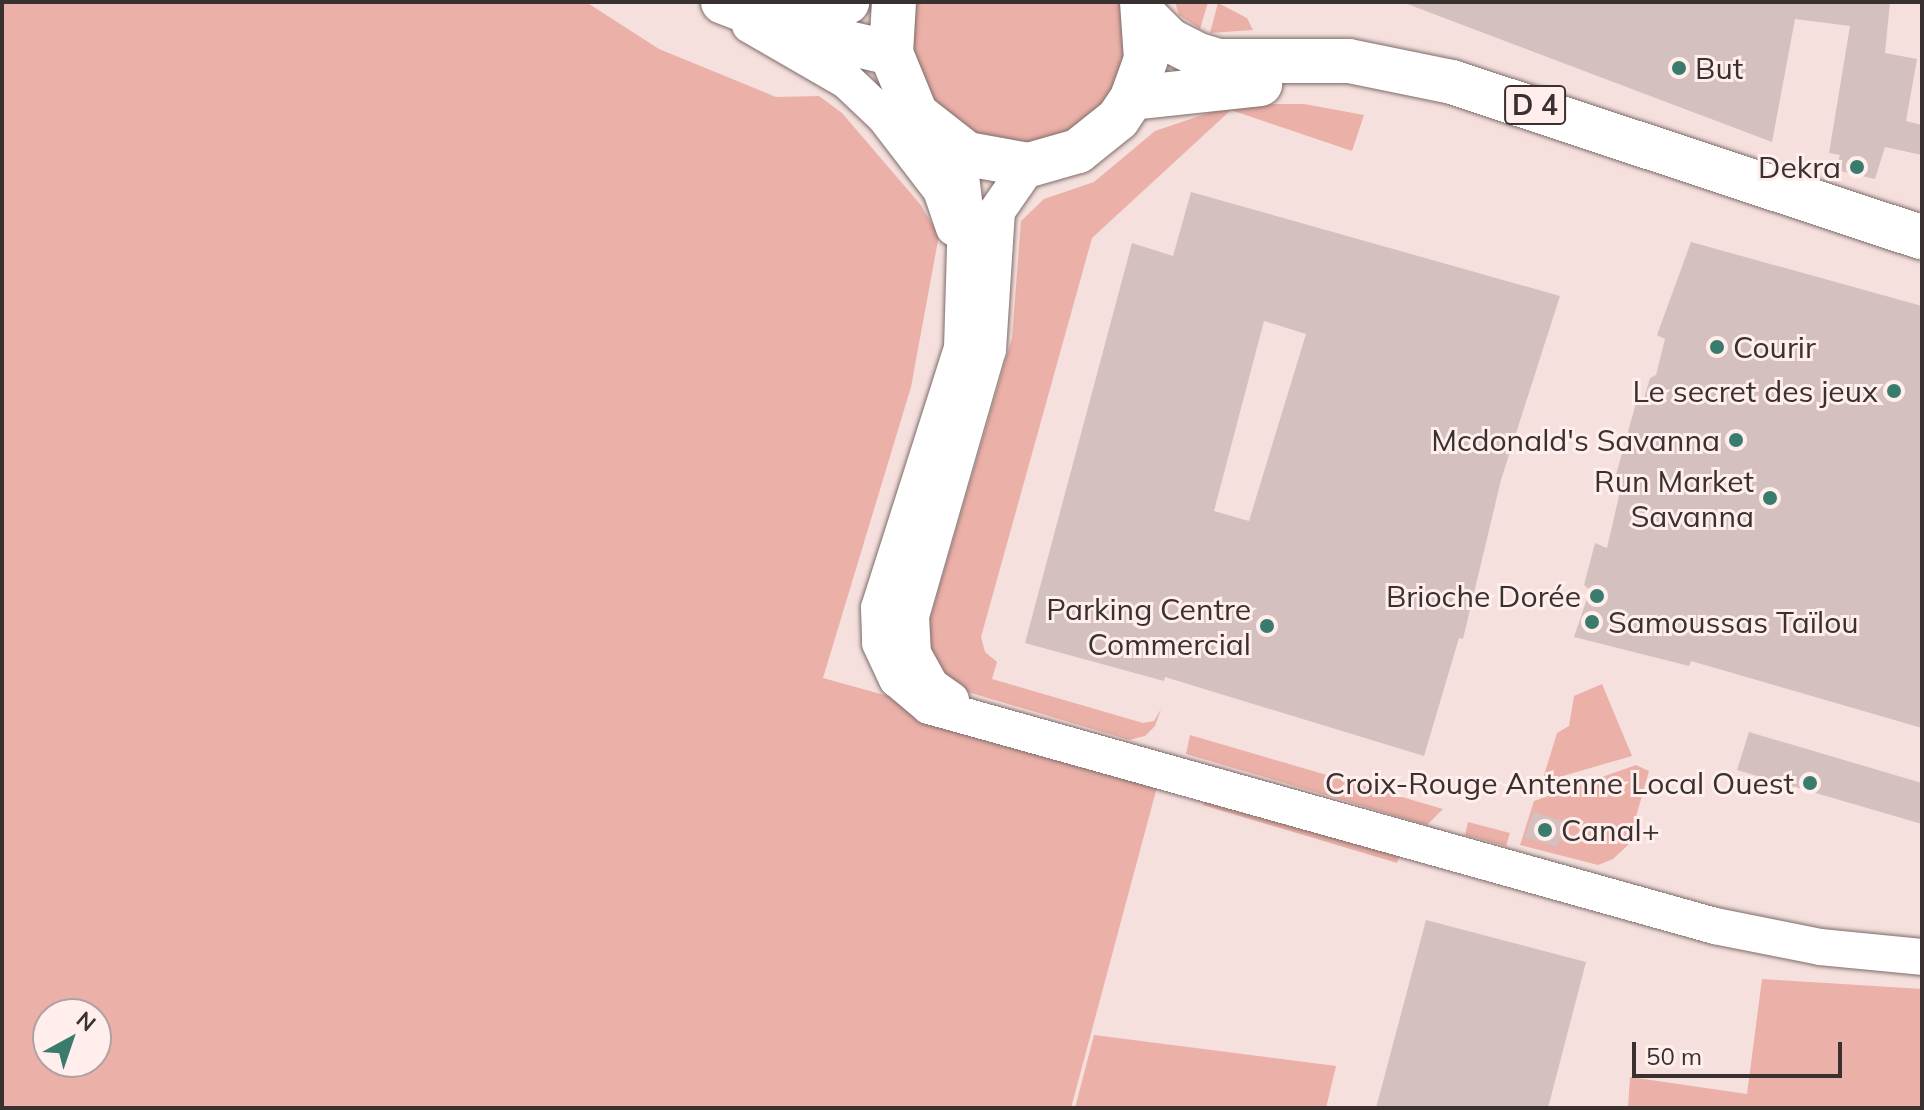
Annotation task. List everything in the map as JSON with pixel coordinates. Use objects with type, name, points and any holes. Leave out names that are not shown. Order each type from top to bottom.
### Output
[{"type":"main road","points":[[723,2],[805,33],[891,53]]},
{"type":"main road","points":[[803,2],[834,6],[847,2]]},
{"type":"main road","points":[[894,2],[891,53],[904,95],[930,130],[948,144],[986,161],[1029,165],[1054,160],[1099,137],[1132,98],[1146,59],[1144,9]]},
{"type":"main road","name":"D 4","points":[[1144,9],[1169,40],[1198,55],[1219,61],[1349,61],[1452,82],[1922,237]]},
{"type":"main road","name":"D 4","points":[[1132,98],[1193,89],[1313,83],[1454,102],[1515,118],[1922,257]]},
{"type":"street","points":[[715,2],[847,81],[885,117],[941,190],[966,269]]},
{"type":"street","points":[[948,144],[961,176],[966,269],[962,348],[887,573],[879,608],[880,643],[897,679],[929,706],[1715,926],[1820,947],[1922,957]]},
{"type":"street","points":[[975,717],[931,686],[913,654],[911,616],[988,350],[997,211],[1029,165]]},
{"type":"shaded area","points":[[2,2],[586,2],[659,49],[776,97],[819,96],[842,113],[920,204],[939,235],[911,387],[823,678],[1161,772],[1071,1108],[2,1108]]},
{"type":"shaded area","points":[[910,2],[1129,2],[1134,54],[1098,120],[1028,150],[955,130],[910,69]]},
{"type":"shaded area","points":[[1175,2],[1208,2],[1200,29],[1179,15]]},
{"type":"shaded area","points":[[1218,3],[1247,18],[1253,30],[1210,33]]},
{"type":"shaded area","points":[[1235,104],[1304,104],[1364,115],[1352,151],[1231,110],[1092,238],[981,637],[985,652],[997,662],[992,679],[1143,723],[1154,721],[1161,709],[1155,726],[1145,736],[1129,740],[951,687],[921,650],[1012,338],[1021,221],[1044,199],[1094,182],[1155,131]]},
{"type":"shaded area","points":[[1602,684],[1632,756],[1542,782],[1557,733],[1569,726],[1574,696]]},
{"type":"shaded area","points":[[1190,735],[1443,809],[1427,825],[1186,754]]},
{"type":"shaded area","points":[[1636,765],[1649,771],[1628,845],[1613,859],[1598,865],[1520,845],[1534,801]]},
{"type":"shaded area","points":[[1207,793],[1401,850],[1397,863],[1203,805]]},
{"type":"shaded area","points":[[1468,822],[1510,833],[1506,846],[1465,835]]},
{"type":"shaded area","points":[[1762,979],[1922,989],[1922,1108],[1628,1108],[1630,1077],[1747,1094]]},
{"type":"shaded area","points":[[1094,1035],[1336,1066],[1326,1108],[1075,1108]]},
{"type":"building","name":"But","points":[[1402,2],[1890,2],[1885,53],[1917,59],[1906,121],[1922,125],[1922,155],[1885,147],[1875,179],[1836,170],[1840,155],[1829,153],[1850,26],[1795,19],[1772,142]]},
{"type":"building","points":[[1191,192],[1560,296],[1501,480],[1463,639],[1459,638],[1424,756],[1165,677],[1164,681],[1025,643],[1132,243],[1173,256]],"holes":[[[1264,321],[1306,334],[1249,521],[1214,511]]]},
{"type":"building","name":"Run Market Savanna","points":[[1691,242],[1922,306],[1922,728],[1691,661],[1689,666],[1574,637],[1590,590],[1584,585],[1595,543],[1607,548],[1622,483],[1614,482],[1636,403],[1642,406],[1650,378],[1656,375],[1665,339],[1657,335]]},
{"type":"building","points":[[1749,732],[1922,783],[1922,824],[1737,770]]},
{"type":"building","name":"Canal+","points":[[1534,812],[1565,822],[1557,847],[1524,837]]},
{"type":"building","points":[[1426,920],[1586,962],[1548,1108],[1376,1108]]},
{"type":"place","name":"But","points":[[1679,68]]},
{"type":"place","name":"Dekra","points":[[1857,167]]},
{"type":"place","name":"Courir","points":[[1717,347]]},
{"type":"place","name":"Le secret des jeux","points":[[1894,391]]},
{"type":"place","name":"Mcdonald's Savanna","points":[[1736,440]]},
{"type":"place","name":"Run Market Savanna","points":[[1770,498]]},
{"type":"place","name":"Brioche Dorée","points":[[1597,596]]},
{"type":"place","name":"Samoussas Taïlou","points":[[1592,622]]},
{"type":"place","name":"Parking Centre Commercial","points":[[1267,626]]},
{"type":"place","name":"Croix-Rouge Antenne Local Ouest","points":[[1810,783]]},
{"type":"place","name":"Canal+","points":[[1545,830]]}]
